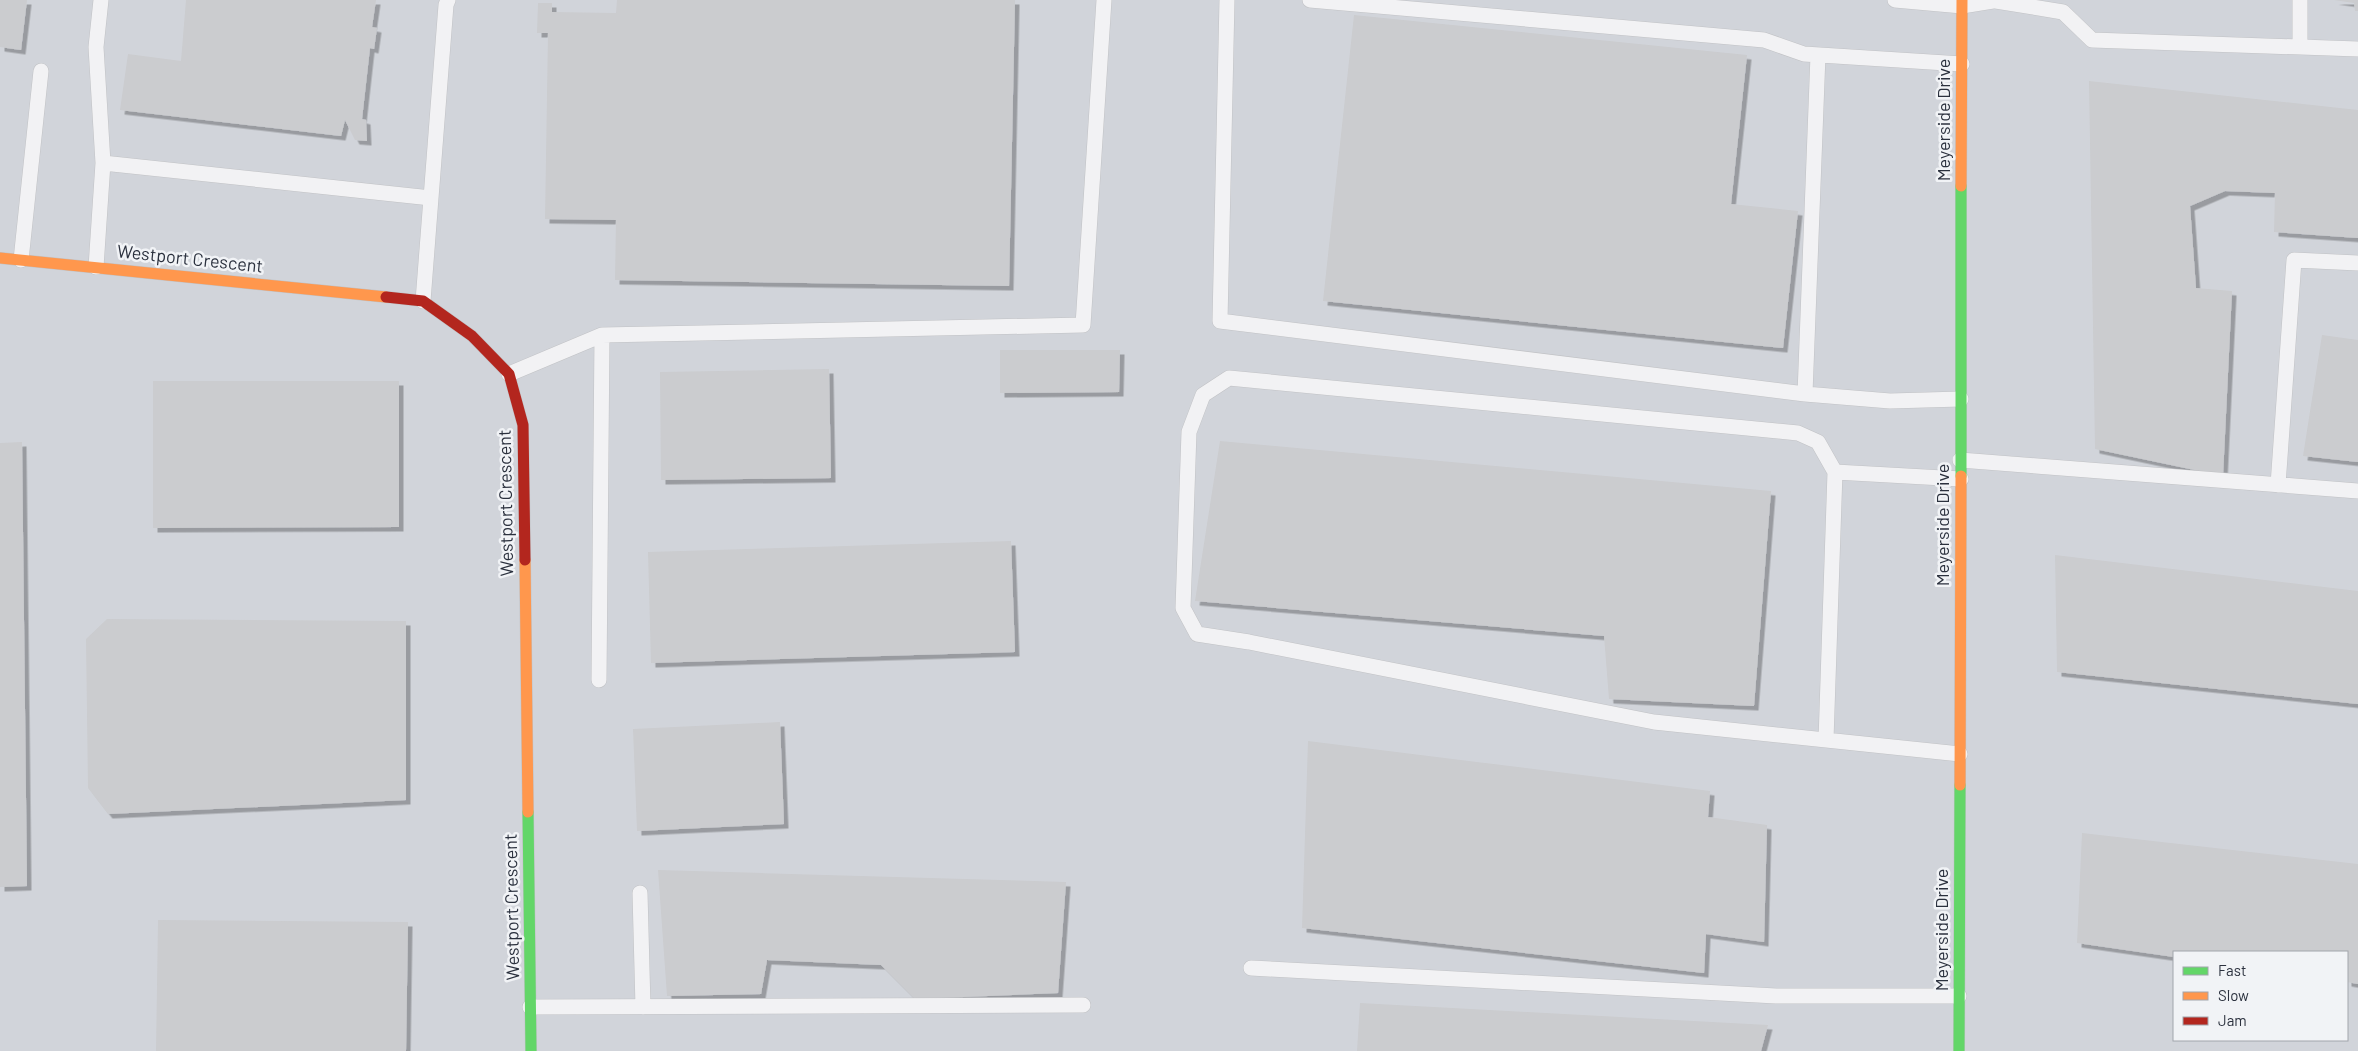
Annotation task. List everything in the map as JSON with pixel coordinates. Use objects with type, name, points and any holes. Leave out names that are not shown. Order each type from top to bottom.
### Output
[{"type":"street","name":"Meyerside Drive","points":[[1959,1051],[1962,3]]},
{"type":"street","name":"Westport Crescent","points":[[0,258],[423,301],[472,336],[509,374],[523,425],[531,1051]]},
{"type":"lane","points":[[96,267],[103,163],[96,47],[101,0]]},
{"type":"lane","points":[[423,301],[446,5],[448,0]]},
{"type":"lane","points":[[509,374],[602,335],[1084,325],[1104,0]]},
{"type":"lane","points":[[1226,0],[1220,321],[1805,394],[1890,401],[1961,399]]},
{"type":"lane","points":[[1310,0],[1764,40],[1804,54],[1962,64]]},
{"type":"lane","points":[[1895,0],[1962,3],[1998,0],[2063,12],[2092,40],[2358,49]]},
{"type":"lane","points":[[2300,0],[2300,47]]},
{"type":"lane","points":[[1805,394],[1818,55]]},
{"type":"lane","points":[[21,260],[40,71]]},
{"type":"lane","points":[[103,163],[431,198]]},
{"type":"lane","points":[[2278,485],[2294,260],[2358,263]]},
{"type":"lane","points":[[599,680],[602,335]]},
{"type":"lane","points":[[1826,740],[1835,472],[1818,442],[1798,433],[1229,378],[1203,395],[1189,432],[1183,608],[1197,634],[1249,642],[1654,722],[1826,740],[1960,754]]},
{"type":"lane","points":[[1960,460],[2358,491]]},
{"type":"lane","points":[[1835,472],[1961,479]]},
{"type":"lane","points":[[640,893],[643,1007]]},
{"type":"lane","points":[[1251,968],[1776,996],[1959,996]]},
{"type":"lane","points":[[530,1007],[1083,1005]]},
{"type":"shaded area","points":[[0,0],[2358,0],[2358,1051],[0,1051]]},
{"type":"building","points":[[0,0],[27,0],[21,50],[0,47]]},
{"type":"building","points":[[186,0],[376,0],[372,27],[377,28],[374,49],[370,48],[362,119],[366,120],[367,141],[355,140],[345,120],[341,136],[120,110],[128,54],[181,61]]},
{"type":"building","points":[[617,0],[1015,0],[1009,286],[615,280],[616,220],[545,219],[548,33],[537,33],[538,3],[552,3],[552,12],[616,13]]},
{"type":"building","points":[[2334,0],[2358,0],[2358,11],[2355,11],[2354,3]]},
{"type":"building","points":[[1354,15],[1747,55],[1731,204],[1798,211],[1783,348],[1323,301]]},
{"type":"building","points":[[2089,81],[2358,110],[2358,238],[2274,232],[2275,193],[2225,191],[2190,206],[2196,288],[2232,291],[2223,476],[2095,449]]},
{"type":"building","points":[[2322,335],[2358,340],[2358,462],[2303,456]]},
{"type":"building","points":[[1000,350],[1120,350],[1119,392],[1000,393]]},
{"type":"building","points":[[829,369],[831,478],[661,480],[660,372]]},
{"type":"building","points":[[153,381],[399,381],[399,527],[153,528]]},
{"type":"building","points":[[1220,441],[1771,491],[1754,706],[1609,699],[1604,636],[1195,601]]},
{"type":"building","points":[[22,442],[27,886],[0,887],[0,443]]},
{"type":"building","points":[[1011,541],[1015,652],[651,663],[648,552]]},
{"type":"building","points":[[2055,555],[2358,591],[2358,704],[2057,672]]},
{"type":"building","points":[[107,619],[406,621],[406,800],[108,814],[88,788],[86,639]]},
{"type":"building","points":[[780,722],[784,824],[637,831],[633,729]]},
{"type":"building","points":[[1308,741],[1710,791],[1708,817],[1767,825],[1764,942],[1706,934],[1704,973],[1302,928]]},
{"type":"building","points":[[2082,833],[2358,864],[2358,984],[2348,982],[2348,951],[2173,951],[2173,957],[2077,943]]},
{"type":"building","points":[[658,870],[1066,882],[1058,993],[915,999],[881,965],[767,960],[761,994],[667,996]]},
{"type":"building","points":[[158,920],[408,922],[406,1051],[156,1051]]},
{"type":"building","points":[[1360,1003],[1768,1025],[1761,1051],[1357,1051]]},
{"type":"traffic: fast","points":[[1961,186],[1961,476]]},
{"type":"traffic: fast","points":[[1959,1051],[1960,785]]},
{"type":"traffic: fast","points":[[528,812],[531,1051]]},
{"type":"traffic: slow","points":[[1961,186],[1962,0]]},
{"type":"traffic: slow","points":[[0,258],[386,297]]},
{"type":"traffic: slow","points":[[1960,785],[1961,476]]},
{"type":"traffic: slow","points":[[525,560],[528,812]]},
{"type":"traffic: jam","points":[[386,297],[423,301],[472,336],[509,374],[523,425],[525,560]]}]
